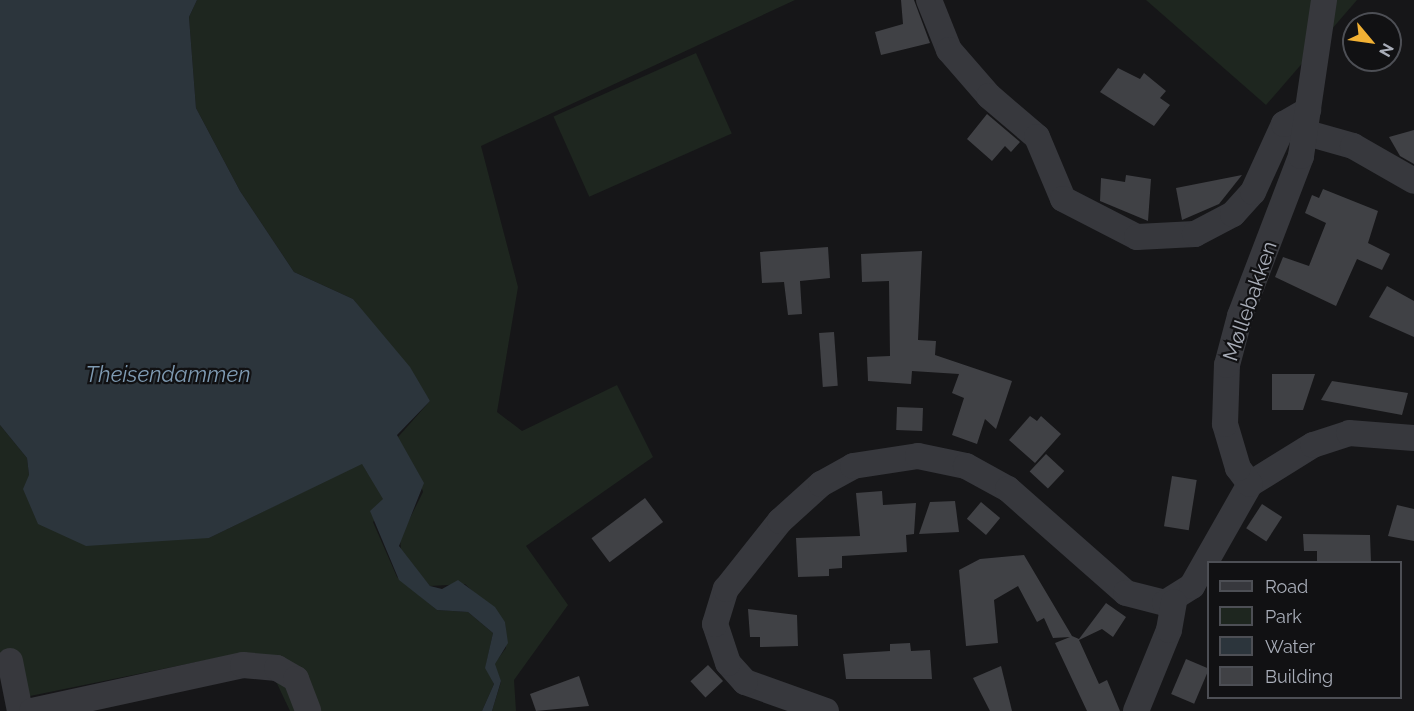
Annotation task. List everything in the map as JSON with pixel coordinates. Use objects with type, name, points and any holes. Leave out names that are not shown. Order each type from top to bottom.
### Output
[{"type":"street","points":[[929,0],[950,50],[989,96],[1037,137],[1063,199],[1137,237],[1195,234],[1233,214],[1253,192],[1284,124],[1308,122],[1414,181]]},
{"type":"street","name":"Møllebakken","points":[[1250,484],[1238,468],[1225,424],[1227,365],[1308,122],[1324,0]]},
{"type":"street","points":[[1136,711],[1169,630],[1174,602],[1192,586],[1250,484],[1313,445],[1349,433],[1414,438]]},
{"type":"street","points":[[826,711],[745,682],[728,663],[716,624],[726,589],[780,521],[821,484],[853,466],[918,456],[974,470],[1008,489],[1126,593],[1154,603],[1174,602]]},
{"type":"street","points":[[10,661],[20,711]]},
{"type":"street","points":[[32,711],[243,665],[277,668],[297,679],[308,711]]},
{"type":"green space","points":[[197,0],[795,0],[481,146],[518,287],[497,412],[522,431],[617,385],[653,457],[526,546],[568,605],[514,680],[516,711],[492,711],[501,682],[494,664],[506,648],[505,622],[465,584],[430,586],[401,551],[400,538],[423,492],[417,471],[373,522],[397,577],[437,610],[468,612],[493,633],[486,665],[494,684],[482,711],[290,711],[272,673],[241,653],[30,696],[0,667],[0,425],[27,458],[29,475],[209,538],[362,463],[367,472],[430,401],[353,299],[294,272],[240,191],[196,108],[189,17]]},
{"type":"green space","points":[[1146,0],[1357,0],[1347,12],[1342,12],[1342,17],[1266,105]]},
{"type":"green space","points":[[696,53],[732,133],[589,197],[553,116]]},
{"type":"water","name":"Theisendammen","points":[[0,0],[197,0],[189,17],[196,108],[240,191],[294,272],[353,299],[410,367],[430,401],[397,435],[424,483],[399,546],[430,586],[442,589],[458,580],[495,607],[505,622],[508,643],[495,664],[501,681],[492,711],[482,711],[494,684],[485,668],[493,633],[468,612],[437,610],[399,580],[370,511],[383,499],[362,464],[209,538],[86,546],[38,524],[23,489],[29,475],[27,458],[0,425]]},
{"type":"building","points":[[901,0],[914,0],[930,43],[881,55],[875,32],[903,24]]},
{"type":"building","points":[[1118,68],[1140,79],[1144,73],[1166,91],[1160,98],[1170,105],[1154,126],[1100,92]]},
{"type":"building","points":[[987,114],[1020,142],[1011,152],[1005,146],[992,161],[967,139]]},
{"type":"building","points":[[1414,130],[1414,164],[1400,156],[1389,137]]},
{"type":"building","points":[[1126,175],[1151,179],[1148,221],[1100,201],[1101,178],[1125,182]]},
{"type":"building","points":[[1242,175],[1219,204],[1182,220],[1176,188]]},
{"type":"building","points":[[1323,189],[1378,211],[1368,243],[1390,254],[1382,270],[1357,259],[1336,306],[1275,277],[1283,257],[1309,266],[1326,223],[1305,213],[1312,195],[1319,198]]},
{"type":"building","points":[[828,247],[830,278],[800,281],[802,314],[788,315],[784,282],[762,283],[760,252]]},
{"type":"building","points":[[922,251],[918,340],[936,341],[935,355],[1012,381],[996,429],[985,419],[977,444],[952,435],[964,398],[952,393],[959,374],[912,371],[911,384],[868,381],[867,357],[890,356],[889,281],[862,282],[861,254]]},
{"type":"building","points":[[1387,286],[1414,301],[1414,337],[1369,317]]},
{"type":"building","points":[[834,332],[838,386],[823,387],[819,333]]},
{"type":"building","points":[[1272,374],[1315,374],[1303,410],[1272,410]]},
{"type":"building","points":[[1332,381],[1408,393],[1402,415],[1321,400]]},
{"type":"building","points":[[897,407],[923,408],[922,431],[896,430]]},
{"type":"building","points":[[1030,416],[1037,421],[1041,416],[1061,434],[1035,463],[1009,440]]},
{"type":"building","points":[[1046,454],[1064,471],[1048,489],[1030,472]]},
{"type":"building","points":[[1172,476],[1197,480],[1189,530],[1164,526]]},
{"type":"building","points":[[882,491],[883,505],[916,503],[914,534],[906,535],[907,552],[842,556],[842,568],[829,569],[829,576],[798,577],[796,538],[860,536],[856,493]]},
{"type":"building","points":[[645,498],[663,522],[610,562],[591,538]]},
{"type":"building","points":[[955,501],[959,532],[919,534],[930,502]]},
{"type":"building","points":[[981,502],[1000,518],[986,535],[967,519]]},
{"type":"building","points":[[1262,504],[1282,517],[1266,541],[1246,528]]},
{"type":"building","points":[[1397,505],[1414,509],[1414,541],[1388,536]]},
{"type":"building","points":[[1303,534],[1370,535],[1371,561],[1317,561],[1317,551],[1304,551]]},
{"type":"building","points":[[1024,555],[1072,636],[1079,639],[1106,603],[1126,617],[1113,637],[1102,629],[1079,640],[1099,684],[1107,680],[1120,711],[1087,711],[1055,643],[1070,637],[1053,638],[1044,618],[1037,622],[1018,586],[994,600],[998,643],[966,646],[959,570],[980,559]]},
{"type":"building","points":[[748,609],[797,615],[798,646],[760,647],[760,637],[750,637]]},
{"type":"building","points":[[910,643],[911,651],[930,650],[932,679],[846,679],[843,654],[890,651],[890,644]]},
{"type":"building","points":[[1186,659],[1207,668],[1207,674],[1194,704],[1171,694]]},
{"type":"building","points":[[708,665],[723,681],[705,697],[690,681]]},
{"type":"building","points":[[1001,666],[1012,711],[990,711],[973,678]]},
{"type":"building","points":[[579,676],[589,706],[536,711],[530,694]]}]
